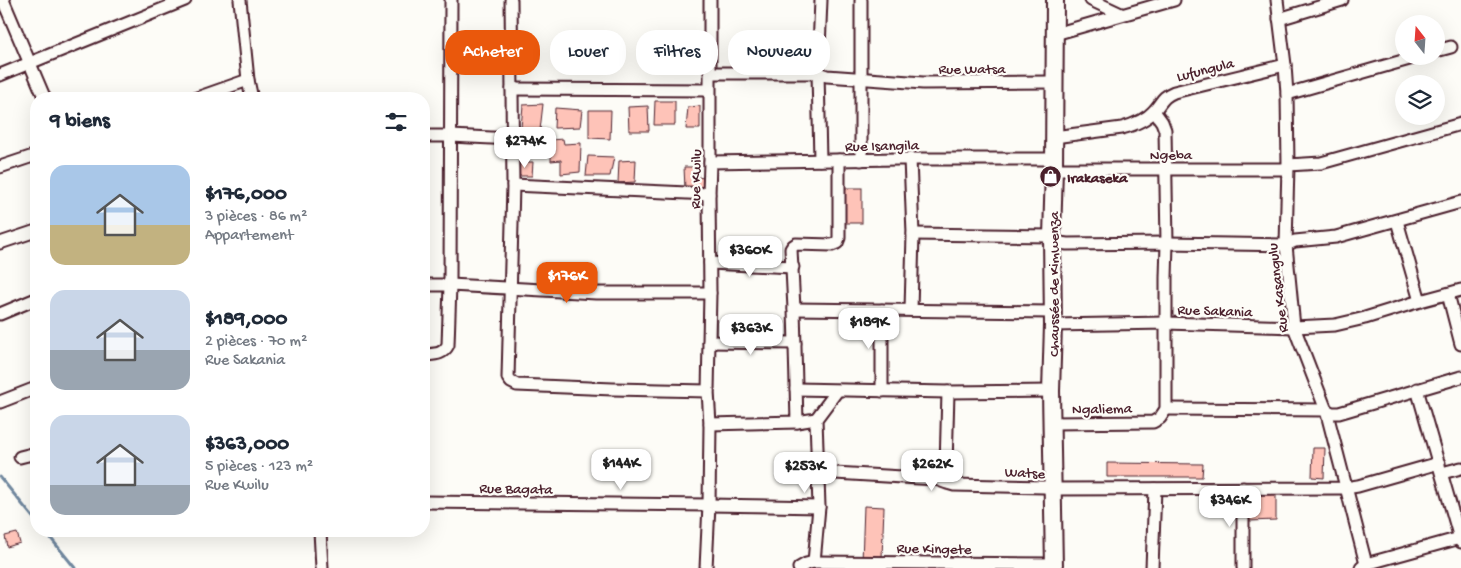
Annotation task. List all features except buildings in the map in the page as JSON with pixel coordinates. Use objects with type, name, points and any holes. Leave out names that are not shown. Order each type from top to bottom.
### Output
[{"type":"street","points":[[0,75],[185,0]]},
{"type":"street","points":[[240,0],[251,92]]},
{"type":"street","points":[[430,355],[439,354],[445,351],[448,345],[451,0]]},
{"type":"street","points":[[511,0],[513,185],[508,378],[517,385],[708,391]]},
{"type":"street","name":"Rue Kwilu","points":[[710,0],[710,30]]},
{"type":"street","points":[[820,30],[821,0]]},
{"type":"street","points":[[861,0],[861,160]]},
{"type":"street","name":"Chaussée de Kimwenza","points":[[1054,566],[1051,391],[1055,0]]},
{"type":"street","points":[[1091,0],[1122,14]]},
{"type":"street","points":[[1055,34],[1174,0]]},
{"type":"street","name":"Rue Kasangulu","points":[[1278,0],[1287,94],[1286,245],[1294,327],[1326,410],[1364,566]]},
{"type":"street","points":[[1279,19],[1342,0]]},
{"type":"street","points":[[3,6],[42,92]]},
{"type":"street","points":[[1445,49],[1451,47]]},
{"type":"street","points":[[1287,94],[1395,63]]},
{"type":"street","name":"Lufungula","points":[[1054,137],[1122,128],[1139,121],[1154,111],[1160,101],[1174,92],[1285,65]]},
{"type":"street","name":"Rue Kwilu","points":[[706,568],[710,424],[708,391],[710,293],[709,90],[711,75]]},
{"type":"street","points":[[818,75],[820,160]]},
{"type":"street","name":"Rue Watsa","points":[[824,75],[923,83],[1054,82]]},
{"type":"street","points":[[214,92],[248,80]]},
{"type":"street","points":[[512,89],[709,90]]},
{"type":"street","points":[[1154,111],[1162,122],[1164,130],[1168,243],[1166,278],[1166,409],[1326,410],[1332,413],[1339,413],[1461,377]]},
{"type":"street","name":"Ngeba","points":[[1054,164],[1165,169],[1288,167],[1321,163],[1461,124]]},
{"type":"street","points":[[430,136],[512,138]]},
{"type":"street","points":[[0,167],[30,156]]},
{"type":"street","points":[[910,159],[913,234],[911,310]]},
{"type":"street","name":"Rue Isangila","points":[[710,162],[910,159],[1054,164]]},
{"type":"street","points":[[797,422],[791,249],[796,244],[832,245],[837,243],[839,238],[839,160]]},
{"type":"street","points":[[513,185],[709,194]]},
{"type":"street","points":[[913,234],[1052,236],[1060,243],[1067,244],[1286,245],[1295,241],[1336,237],[1461,202]]},
{"type":"street","points":[[1397,220],[1420,301]]},
{"type":"street","points":[[0,243],[30,233]]},
{"type":"street","points":[[710,263],[793,267]]},
{"type":"street","points":[[430,285],[596,293],[710,293]]},
{"type":"street","name":"Rue Sakania","points":[[794,309],[911,310],[1053,319],[1294,327],[1335,325],[1461,290]]},
{"type":"street","points":[[1448,294],[1461,344]]},
{"type":"street","points":[[0,314],[30,302]]},
{"type":"street","points":[[882,310],[882,391]]},
{"type":"street","points":[[709,342],[795,344]]},
{"type":"street","points":[[796,389],[948,392],[1051,391]]},
{"type":"street","points":[[1364,566],[1387,563],[1460,540],[1418,389]]},
{"type":"street","points":[[0,402],[30,390]]},
{"type":"street","points":[[799,568],[814,562],[819,507],[816,419],[837,391]]},
{"type":"street","points":[[936,479],[941,475],[946,466],[948,392]]},
{"type":"street","name":"Ngaliema","points":[[1052,423],[1153,422],[1160,418],[1166,409]]},
{"type":"street","points":[[710,424],[797,422],[816,419]]},
{"type":"street","points":[[20,457],[30,454]]},
{"type":"street","name":"Watse","points":[[818,472],[936,479],[954,485],[1044,487],[1053,489],[1345,488],[1440,468],[1461,468]]},
{"type":"street","points":[[1243,488],[1244,568]]},
{"type":"street","points":[[1152,568],[1155,489]]},
{"type":"street","name":"Rue Bagata","points":[[430,502],[819,507]]},
{"type":"street","points":[[320,537],[322,568]]},
{"type":"street","name":"Rue Kingete","points":[[814,562],[885,565],[1054,566]]},
{"type":"waterway","points":[[0,477],[30,514]]},
{"type":"waterway","points":[[50,537],[75,568]]},
{"type":"place","name":"Irakaseka","points":[[1051,177]]}]
